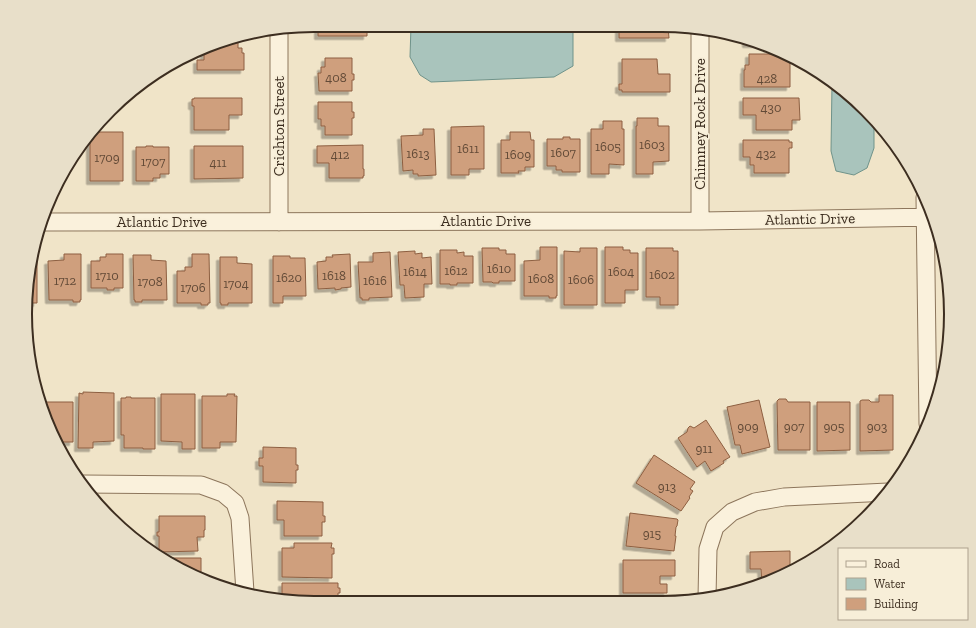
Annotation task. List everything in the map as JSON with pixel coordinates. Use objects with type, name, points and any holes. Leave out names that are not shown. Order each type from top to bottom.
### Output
[{"type":"street","name":"Crichton Street","points":[[279,34],[279,222]]},
{"type":"street","name":"Chimney Rock Drive","points":[[700,34],[700,221]]},
{"type":"street","name":"Atlantic Drive","points":[[47,222],[700,221],[927,217]]},
{"type":"street","points":[[928,408],[929,223]]},
{"type":"street","points":[[89,484],[201,485],[223,493],[235,503],[240,518],[245,587]]},
{"type":"street","points":[[707,593],[708,549],[715,527],[732,512],[755,502],[784,497],[881,492]]},
{"type":"water","points":[[411,32],[573,32],[573,66],[554,77],[431,82],[420,75],[410,57]]},
{"type":"water","points":[[832,89],[848,102],[874,128],[874,148],[867,168],[854,175],[836,171],[831,151]]},
{"type":"building","points":[[318,32],[367,32],[367,36],[318,36]]},
{"type":"building","points":[[619,32],[662,32],[668,32],[669,38],[619,38]]},
{"type":"building","points":[[238,43],[238,48],[242,48],[242,53],[244,53],[244,70],[197,70],[197,60],[204,60],[204,54]]},
{"type":"building","points":[[749,54],[772,54],[787,61],[790,63],[790,87],[744,87],[745,65],[749,65]]},
{"type":"building","points":[[325,58],[352,58],[352,74],[354,74],[354,80],[352,80],[352,91],[319,91],[318,73],[321,73],[321,67],[325,67]]},
{"type":"building","points":[[622,59],[657,59],[658,74],[670,74],[670,92],[622,92],[622,90],[619,90],[619,84],[622,84]]},
{"type":"building","points":[[242,98],[242,115],[229,115],[229,130],[194,130],[194,106],[192,106],[192,99]]},
{"type":"building","points":[[743,98],[799,98],[800,120],[792,120],[792,130],[756,130],[756,115],[743,115]]},
{"type":"building","points":[[318,102],[352,102],[352,112],[354,112],[354,118],[352,118],[352,135],[325,135],[325,126],[321,126],[321,119],[318,119]]},
{"type":"building","points":[[637,118],[658,118],[658,126],[669,126],[669,161],[653,162],[653,174],[636,174]]},
{"type":"building","points":[[603,121],[622,121],[622,129],[624,129],[624,165],[609,164],[609,174],[591,174],[591,129],[603,129]]},
{"type":"building","points":[[484,126],[484,169],[469,169],[469,175],[451,175],[451,127]]},
{"type":"building","points":[[423,129],[434,129],[436,175],[418,176],[418,174],[413,174],[413,170],[403,171],[401,136],[423,135]]},
{"type":"building","points":[[99,132],[123,132],[123,181],[90,181],[90,142]]},
{"type":"building","points":[[510,132],[530,132],[531,140],[534,140],[534,167],[525,167],[525,171],[518,171],[519,173],[501,173],[501,140],[510,140]]},
{"type":"building","points":[[563,137],[580,139],[580,172],[562,172],[562,170],[556,170],[556,166],[547,166],[547,139],[563,139]]},
{"type":"building","points":[[743,140],[789,140],[789,142],[792,142],[792,148],[789,148],[789,173],[754,173],[754,165],[750,165],[750,157],[743,157]]},
{"type":"building","points":[[363,145],[363,178],[329,178],[329,163],[317,163],[317,146]]},
{"type":"building","points":[[194,146],[243,146],[243,178],[194,179]]},
{"type":"building","points":[[136,147],[169,147],[169,174],[160,174],[160,178],[153,178],[153,181],[136,181]]},
{"type":"building","points":[[540,247],[557,247],[556,298],[549,298],[549,296],[524,296],[524,261],[540,260]]},
{"type":"building","points":[[605,247],[623,247],[623,250],[630,250],[630,253],[638,253],[638,290],[625,290],[625,303],[605,303]]},
{"type":"building","points":[[482,248],[499,248],[499,250],[506,250],[506,254],[515,254],[515,281],[499,281],[499,283],[483,282]]},
{"type":"building","points":[[580,248],[597,248],[597,305],[564,305],[564,251],[580,252]]},
{"type":"building","points":[[646,248],[673,248],[673,251],[678,251],[678,305],[660,305],[660,297],[646,297]]},
{"type":"building","points":[[440,250],[457,250],[457,253],[464,252],[464,256],[473,256],[473,283],[457,283],[457,285],[440,284]]},
{"type":"building","points":[[415,251],[415,254],[422,253],[422,258],[431,257],[432,284],[424,284],[424,297],[405,298],[404,285],[400,285],[398,252]]},
{"type":"building","points":[[390,252],[392,297],[369,298],[369,300],[362,300],[362,298],[360,298],[358,262],[373,262],[373,253]]},
{"type":"building","points":[[64,254],[81,254],[80,302],[73,302],[73,300],[49,300],[48,261],[64,260]]},
{"type":"building","points":[[106,254],[123,254],[123,288],[107,290],[107,288],[91,288],[91,261],[100,261],[100,257],[106,257]]},
{"type":"building","points":[[192,254],[209,254],[210,303],[208,303],[208,305],[201,305],[201,303],[177,303],[177,271],[185,271],[185,267],[192,267]]},
{"type":"building","points":[[350,254],[351,287],[335,290],[335,288],[318,289],[317,262],[326,261],[326,257],[333,257],[332,255]]},
{"type":"building","points":[[133,255],[151,255],[151,260],[166,261],[167,300],[142,300],[142,302],[135,302]]},
{"type":"building","points":[[273,256],[305,258],[306,296],[283,296],[283,303],[273,303]]},
{"type":"building","points":[[220,257],[237,257],[237,263],[252,264],[252,303],[228,303],[228,305],[221,305]]},
{"type":"building","points":[[37,259],[37,303],[33,303]]},
{"type":"building","points":[[83,392],[114,393],[114,441],[93,442],[93,448],[78,448],[79,393],[83,394]]},
{"type":"building","points":[[161,394],[195,394],[195,449],[182,449],[182,442],[161,441]]},
{"type":"building","points":[[227,394],[235,394],[234,396],[237,396],[236,442],[220,442],[220,448],[202,448],[202,396],[227,396]]},
{"type":"building","points":[[879,395],[893,395],[893,450],[860,451],[860,401],[869,400],[871,402],[879,402]]},
{"type":"building","points":[[121,398],[155,398],[155,449],[124,448],[124,435],[121,435]]},
{"type":"building","points":[[779,399],[786,399],[788,402],[810,402],[810,450],[778,450],[777,401]]},
{"type":"building","points":[[759,400],[770,447],[742,454],[740,445],[735,445],[727,407]]},
{"type":"building","points":[[46,402],[73,402],[73,442],[63,442],[53,422]]},
{"type":"building","points":[[817,402],[850,402],[850,450],[817,451]]},
{"type":"building","points":[[706,420],[730,457],[723,461],[724,463],[711,471],[705,461],[697,467],[678,438],[687,432],[690,426],[694,428]]},
{"type":"building","points":[[263,447],[296,448],[296,465],[298,465],[298,470],[296,470],[296,483],[263,482],[263,466],[259,466],[259,458],[263,458]]},
{"type":"building","points":[[654,455],[695,482],[690,489],[693,491],[689,497],[690,498],[681,511],[636,483]]},
{"type":"building","points":[[277,501],[323,502],[323,516],[325,516],[325,522],[322,522],[322,536],[284,536],[284,520],[277,520]]},
{"type":"building","points":[[630,513],[677,519],[674,551],[626,546]]},
{"type":"building","points":[[159,516],[205,516],[204,537],[197,537],[198,551],[163,552],[159,549],[159,536],[157,536],[157,532],[159,532]]},
{"type":"building","points":[[294,543],[332,543],[331,548],[334,548],[334,554],[332,554],[332,578],[282,577],[282,548],[294,548]]},
{"type":"building","points":[[790,551],[790,565],[762,578],[761,569],[750,569],[750,552]]},
{"type":"building","points":[[173,558],[201,558],[201,573]]},
{"type":"building","points":[[623,560],[675,560],[675,576],[660,576],[660,584],[667,584],[667,593],[623,593]]},
{"type":"building","points":[[282,583],[338,583],[338,588],[340,588],[340,593],[338,593],[338,596],[282,594]]}]
